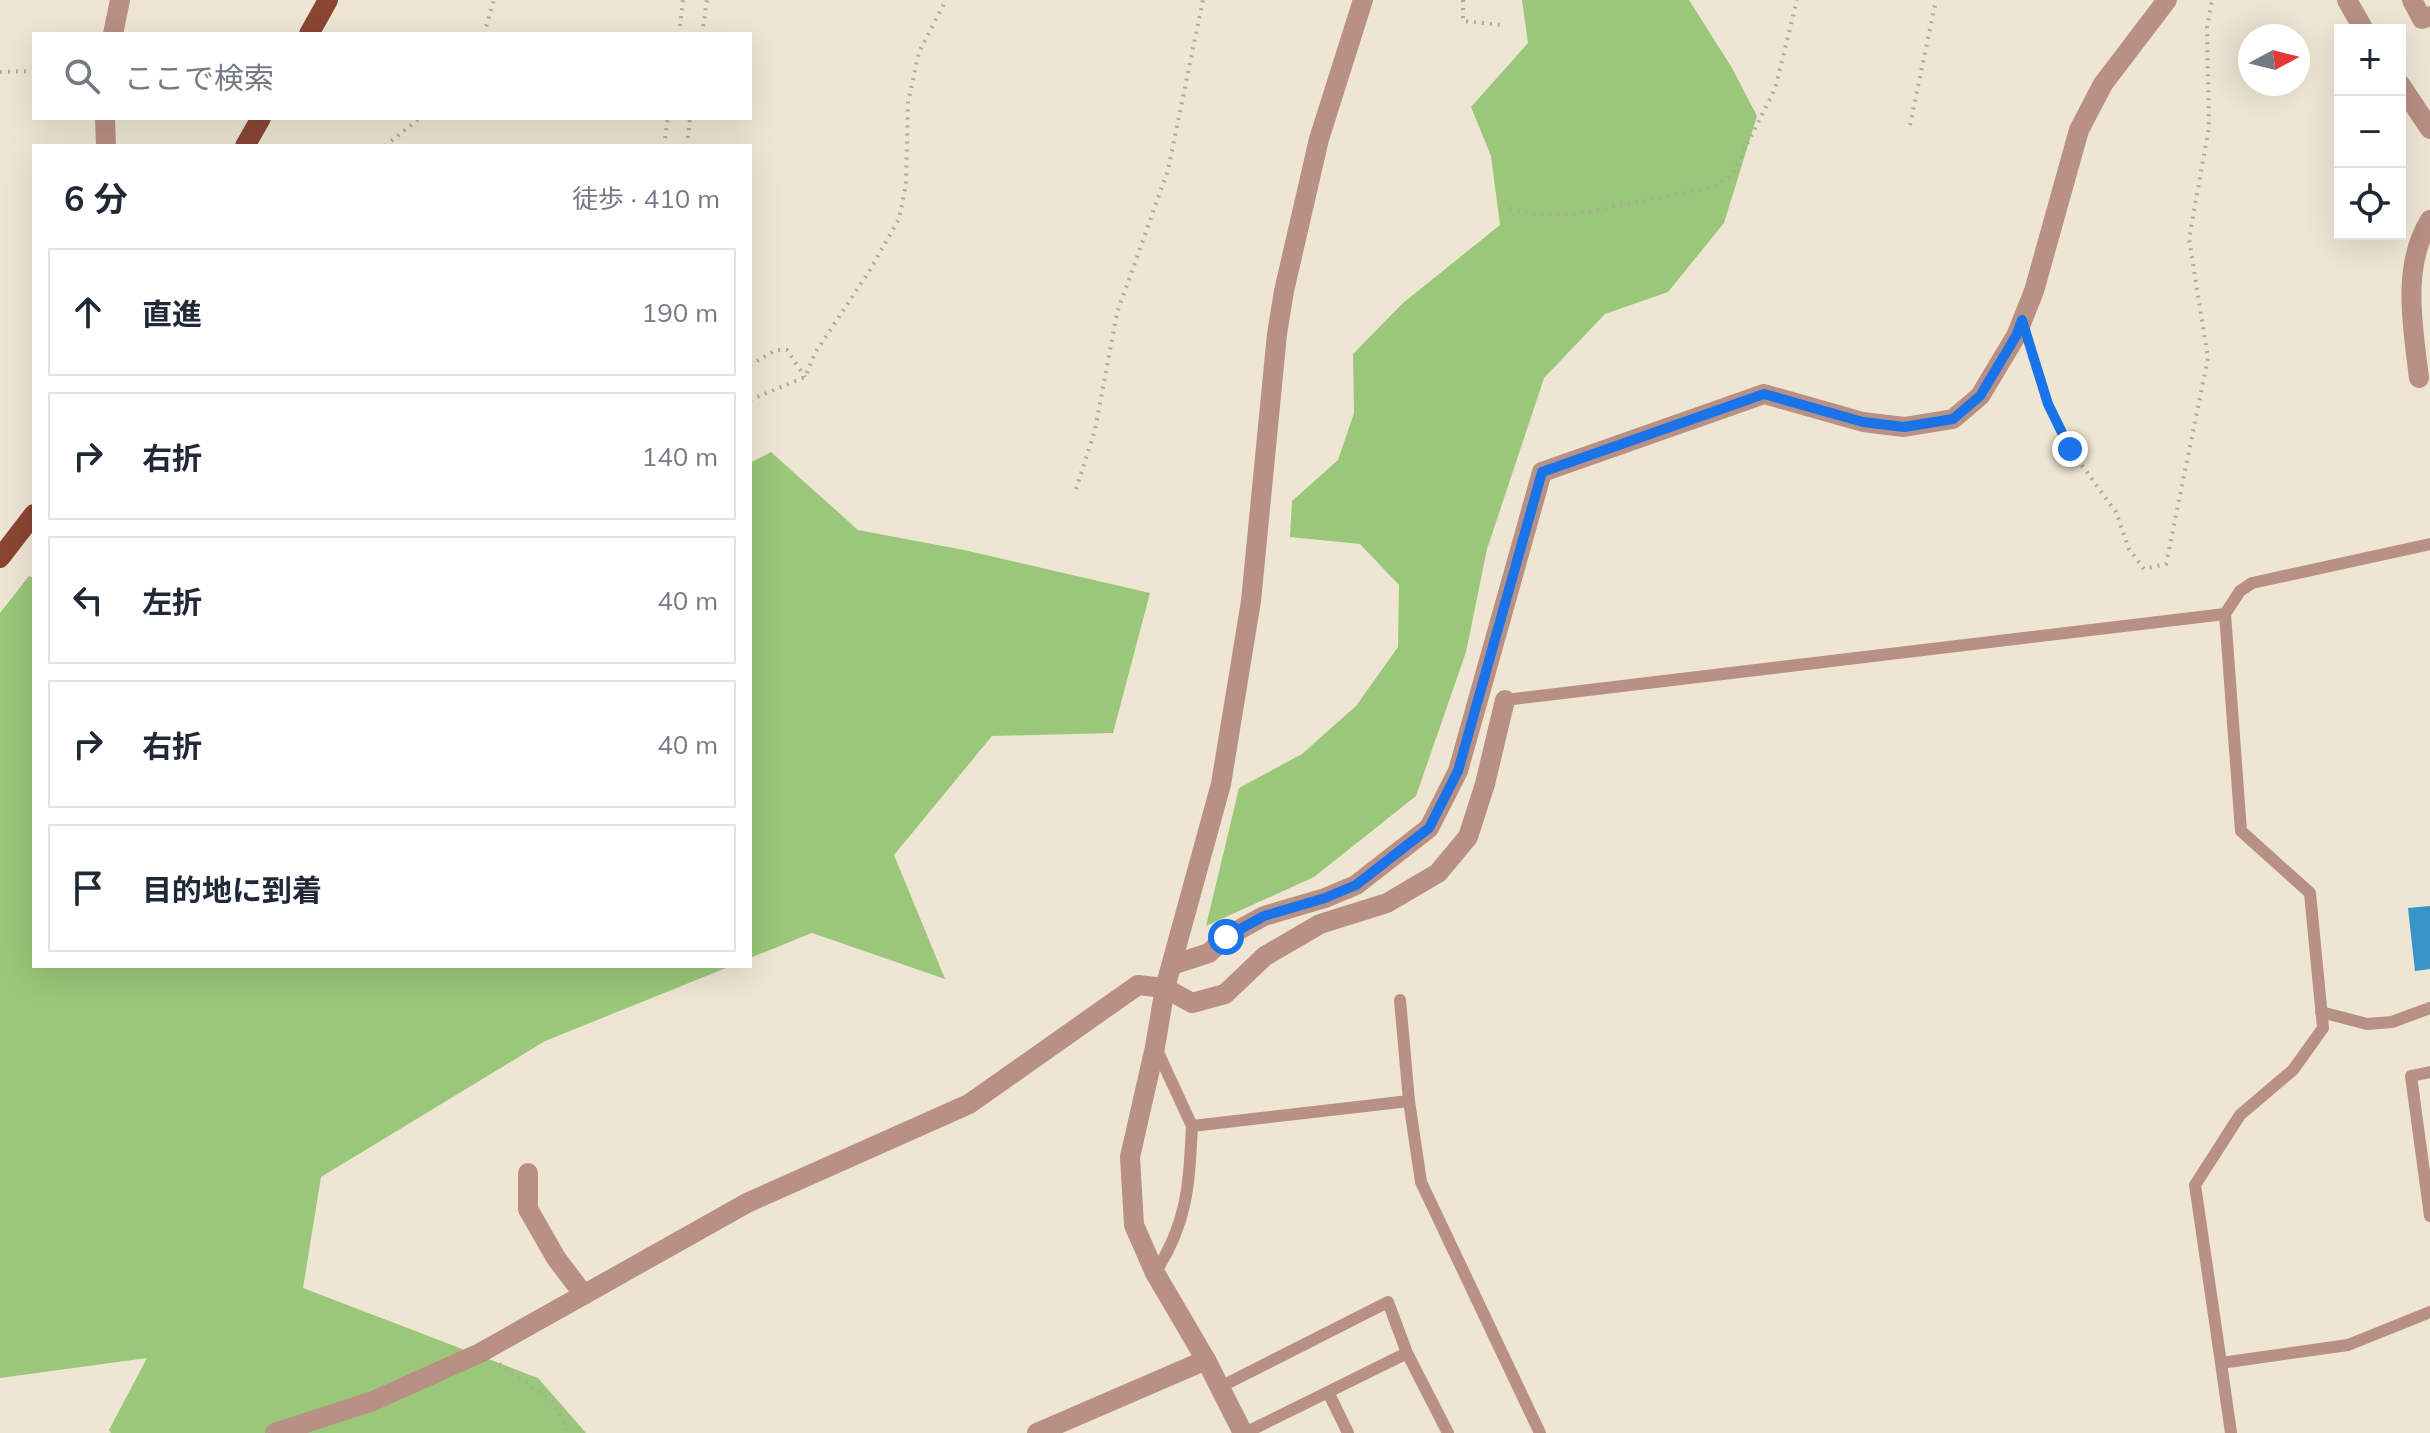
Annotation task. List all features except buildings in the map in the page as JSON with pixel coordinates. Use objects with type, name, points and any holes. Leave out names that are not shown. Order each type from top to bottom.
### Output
[{"type":"main road","points":[[310,32],[328,0]]},
{"type":"main road","points":[[246,144],[260,120]]},
{"type":"main road","points":[[0,558],[32,517]]},
{"type":"street","points":[[113,32],[120,0]]},
{"type":"street","points":[[1244,1433],[1155,1273],[1134,1225],[1130,1157],[1165,988],[1221,784],[1251,601],[1277,334],[1284,291],[1319,139],[1363,0]]},
{"type":"street","points":[[1172,965],[1209,953],[1226,937],[1264,916],[1325,898],[1356,885],[1429,828],[1458,771],[1542,472],[1764,394],[1863,422],[1904,427],[1953,419],[1980,396],[2016,336],[2034,291],[2079,130],[2103,84],[2167,0]]},
{"type":"street","points":[[2347,0],[2361,24]]},
{"type":"street","points":[[2412,0],[2422,19],[2430,16]]},
{"type":"street","points":[[2406,93],[2430,129]]},
{"type":"street","points":[[105,120],[106,144]]},
{"type":"street","points":[[2419,378],[2413,330],[2412,271],[2430,220]]},
{"type":"street","points":[[275,1433],[373,1401],[480,1353],[747,1203],[969,1104],[1138,985],[1165,988],[1192,1003],[1225,994],[1265,956],[1320,924],[1387,903],[1438,873],[1468,837],[1485,784],[1505,700]]},
{"type":"street","points":[[528,1173],[528,1209],[556,1258],[584,1295]]},
{"type":"street","points":[[1037,1433],[1206,1360]]},
{"type":"lane","points":[[2231,1433],[2195,1185],[2240,1115],[2293,1070],[2323,1028],[2310,893],[2241,831],[2225,614],[2240,591],[2252,583],[2430,544]]},
{"type":"lane","points":[[1505,700],[2225,614]]},
{"type":"lane","points":[[1400,1000],[1409,1101],[1421,1182],[1540,1433]]},
{"type":"lane","points":[[2321,1012],[2367,1024],[2392,1022],[2430,1008]]},
{"type":"lane","points":[[1155,1047],[1192,1126],[1185,1211],[1155,1273]]},
{"type":"lane","points":[[2430,1072],[2411,1076],[2430,1216]]},
{"type":"lane","points":[[1192,1126],[1409,1101]]},
{"type":"lane","points":[[1220,1387],[1388,1302],[1407,1353],[1448,1433]]},
{"type":"lane","points":[[2221,1363],[2348,1345],[2430,1312]]},
{"type":"lane","points":[[1244,1433],[1407,1353]]},
{"type":"lane","points":[[1328,1392],[1348,1433]]},
{"type":"path","points":[[485,32],[494,0]]},
{"type":"path","points":[[679,32],[683,0]]},
{"type":"path","points":[[702,32],[707,0]]},
{"type":"path","points":[[752,399],[805,377],[815,353],[868,273],[899,219],[906,184],[908,103],[919,52],[946,0]]},
{"type":"path","points":[[1076,489],[1095,430],[1117,313],[1168,170],[1203,0]]},
{"type":"path","points":[[1463,0],[1463,21],[1502,25]]},
{"type":"path","points":[[1510,208],[1525,213],[1571,215],[1713,187],[1731,176],[1775,89],[1797,0]]},
{"type":"path","points":[[1910,125],[1936,0]]},
{"type":"path","points":[[2022,320],[2044,393],[2070,449],[2116,512],[2129,549],[2144,569],[2166,564],[2208,358],[2189,239],[2209,127],[2207,27],[2212,0]]},
{"type":"path","points":[[0,72],[32,71]]},
{"type":"path","points":[[388,144],[418,120]]},
{"type":"path","points":[[664,144],[668,120]]},
{"type":"path","points":[[687,144],[690,120]]},
{"type":"path","points":[[752,364],[776,350],[787,350],[805,377]]},
{"type":"path","points":[[480,1353],[529,1382],[553,1401],[569,1433]]},
{"type":"green space","points":[[1522,0],[1689,0],[1732,68],[1757,116],[1724,223],[1668,292],[1605,314],[1544,378],[1487,549],[1466,652],[1416,796],[1314,877],[1206,926],[1239,788],[1302,754],[1356,706],[1398,647],[1399,585],[1360,544],[1290,537],[1292,501],[1338,460],[1354,413],[1353,354],[1403,303],[1500,225],[1491,156],[1471,107],[1528,43]]},
{"type":"green space","points":[[771,452],[858,530],[964,550],[1150,593],[1113,733],[992,736],[894,855],[945,979],[812,933],[752,957],[752,462]]},
{"type":"green space","points":[[29,576],[32,577],[32,968],[726,968],[545,1041],[321,1177],[303,1288],[538,1378],[586,1433],[111,1433],[109,1430],[147,1358],[0,1378],[0,613]]},
{"type":"water","points":[[2430,906],[2430,969],[2415,971],[2408,908]]},
{"type":"route","points":[[1226,937],[1264,916],[1325,898],[1356,885],[1429,828],[1458,771],[1542,472],[1764,394],[1863,422],[1904,427],[1953,419],[1980,396],[2016,336],[2022,320],[2035,370],[2070,449]]}]
